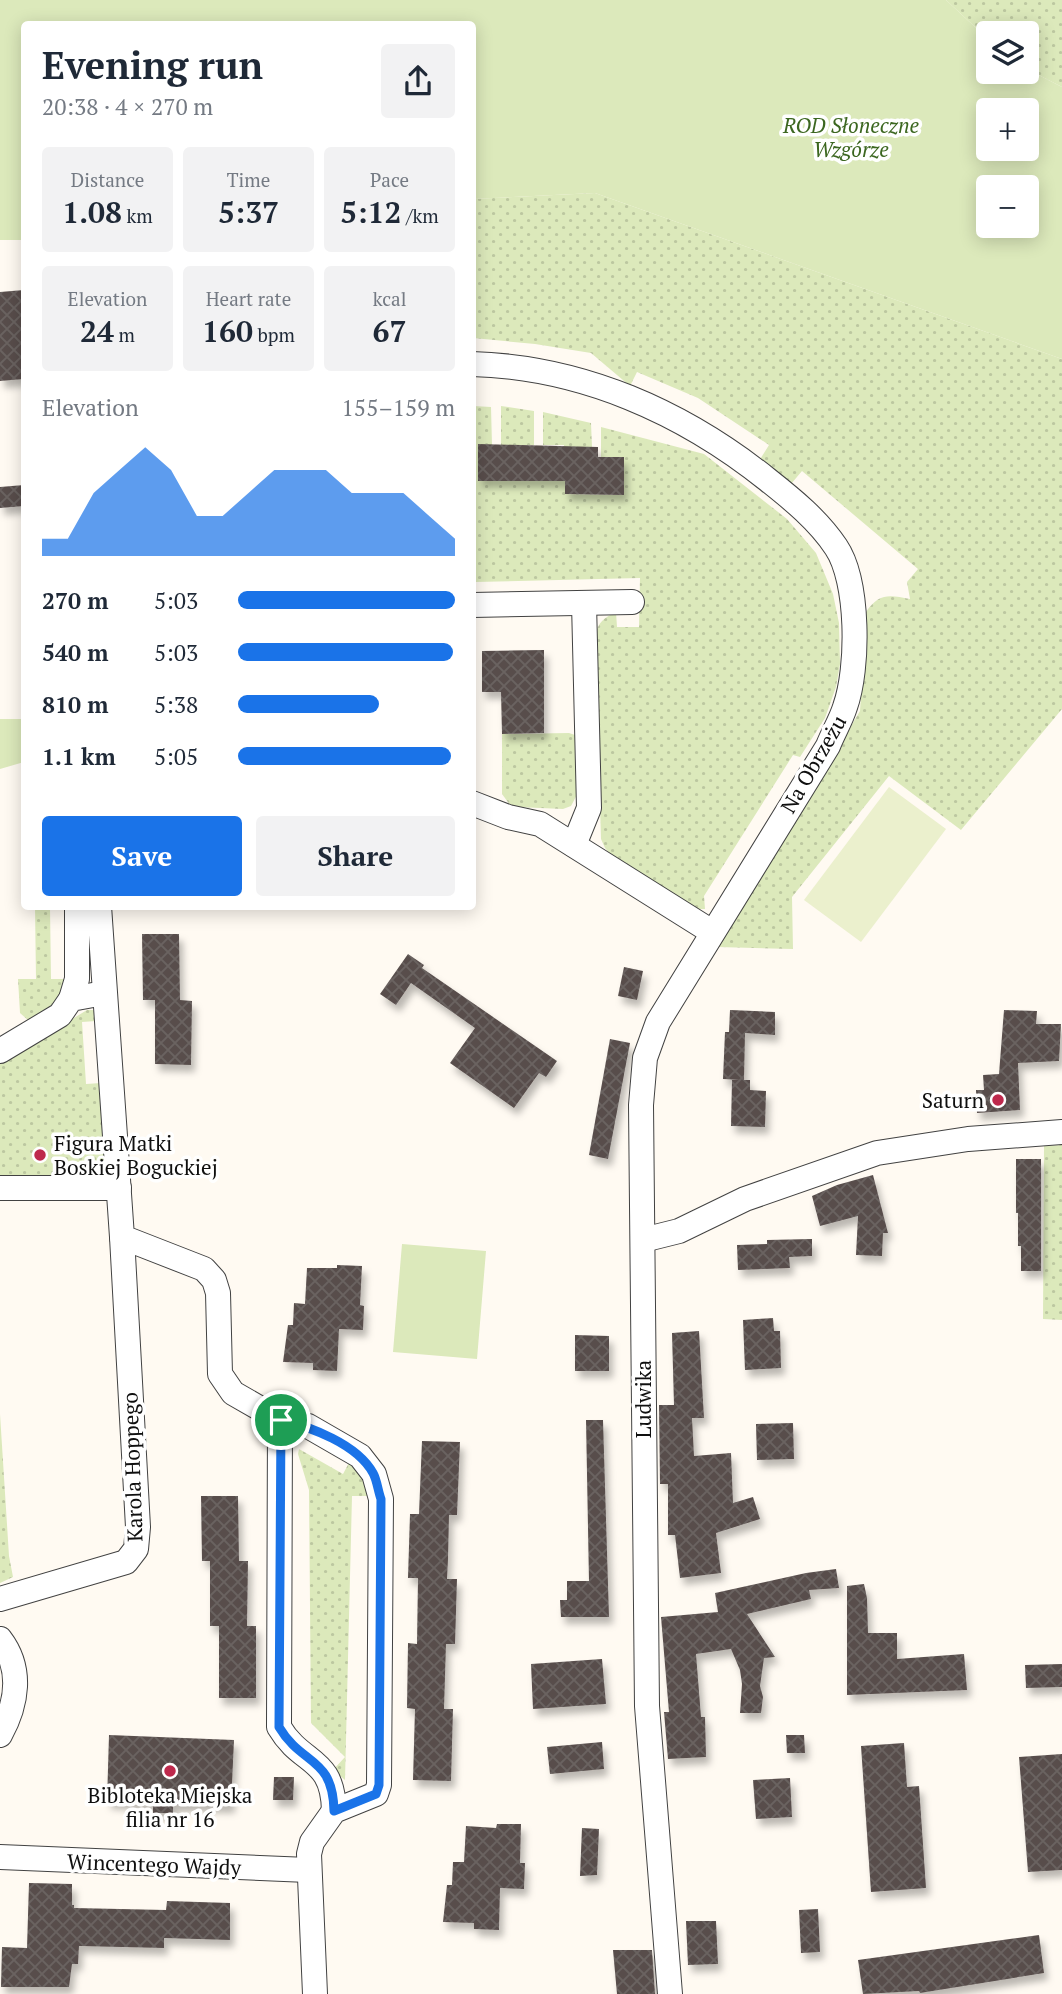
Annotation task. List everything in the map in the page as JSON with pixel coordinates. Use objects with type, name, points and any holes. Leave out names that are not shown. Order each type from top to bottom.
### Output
[{"type":"street","name":"Na Obrzeżu","points":[[476,364],[498,365],[576,378],[632,397],[690,426],[739,457],[799,505],[836,547],[845,567],[855,642],[846,707],[828,746],[658,1022],[645,1058],[641,1105],[643,1240]]},
{"type":"street","points":[[476,605],[632,602]]},
{"type":"street","points":[[574,845],[589,808],[584,603]]},
{"type":"street","points":[[476,805],[508,817],[540,824],[712,932]]},
{"type":"street","points":[[0,1051],[60,1015],[72,999],[77,979],[76,910]]},
{"type":"street","points":[[99,910],[122,1237],[204,1269],[214,1280],[218,1293],[220,1374],[233,1393],[281,1420],[308,1426],[360,1456],[374,1474],[381,1499],[379,1785],[376,1794],[334,1811],[313,1842],[309,1854],[315,1994]]},
{"type":"street","points":[[72,999],[104,993]]},
{"type":"street","points":[[643,1240],[679,1231],[745,1199],[877,1153],[968,1139],[1062,1132]]},
{"type":"street","points":[[0,1188],[119,1188]]},
{"type":"street","name":"Karola Hoppego","points":[[0,1598],[126,1562],[136,1549],[138,1527],[122,1237]]},
{"type":"street","name":"Ludwika","points":[[643,1240],[647,1706],[670,1994]]},
{"type":"street","points":[[281,1420],[279,1727],[285,1738],[325,1772],[334,1792],[334,1811]]},
{"type":"street","points":[[0,1639],[12,1657],[15,1681],[13,1704],[0,1735]]},
{"type":"street","name":"Wincentego Wajdy","points":[[0,1857],[308,1870]]},
{"type":"green space","name":"ROD Słoneczne Wzgórze","points":[[0,0],[946,0],[976,28],[976,84],[1039,84],[1039,75],[1062,87],[1062,359],[595,193],[476,199],[476,21],[21,21],[21,240],[0,240]]},
{"type":"green space","points":[[946,0],[1062,0],[1062,87],[1039,75],[1039,21],[976,21],[976,28]]},
{"type":"green space","points":[[595,193],[1062,359],[1062,709],[961,830],[889,776],[792,897],[793,949],[718,947],[860,711],[866,612],[880,598],[910,599],[907,582],[918,569],[802,471],[791,484],[759,461],[769,445],[698,398],[637,372],[630,386],[591,353],[476,338],[476,199]]},
{"type":"green space","points":[[476,406],[491,407],[492,445],[479,445],[478,481],[565,481],[565,494],[623,495],[624,458],[601,457],[601,427],[704,454],[787,519],[816,553],[833,594],[839,623],[840,664],[836,687],[825,718],[800,757],[793,755],[704,896],[705,909],[698,909],[613,857],[601,839],[595,636],[602,621],[616,612],[617,627],[639,627],[640,578],[476,582]]},
{"type":"green space","points":[[501,406],[534,411],[534,445],[501,445]]},
{"type":"green space","points":[[543,412],[591,423],[592,447],[564,457],[564,445],[543,445]]},
{"type":"green space","points":[[0,719],[21,719],[21,763],[0,769]]},
{"type":"green space","points":[[502,734],[575,735],[578,740],[579,791],[571,806],[563,809],[510,805],[502,794]]},
{"type":"green space","points":[[889,787],[946,829],[861,942],[804,900]]},
{"type":"green space","points":[[35,910],[50,910],[51,979],[67,979],[57,1004],[29,1021],[20,1013],[18,979],[36,979]]},
{"type":"green space","points":[[87,1010],[93,1010],[96,1021],[82,1022],[86,1084],[101,1083],[106,1161],[104,1168],[91,1175],[0,1177],[0,1063]]},
{"type":"green space","points":[[1062,1145],[1062,1320],[1043,1319],[1044,1146]]},
{"type":"green space","points":[[402,1244],[486,1251],[477,1359],[393,1352]]},
{"type":"green space","points":[[0,1414],[9,1556],[13,1577],[0,1583]]},
{"type":"green space","points":[[299,1449],[343,1474],[351,1459],[375,1496],[352,1496],[345,1780],[333,1770],[345,1757],[311,1723],[309,1490],[298,1454]]},
{"type":"building","points":[[21,290],[21,379],[0,381],[0,292]]},
{"type":"building","points":[[478,444],[598,447],[598,457],[624,457],[624,495],[565,494],[565,481],[478,481]]},
{"type":"building","points":[[21,485],[21,506],[0,508],[0,487]]},
{"type":"building","points":[[544,650],[544,733],[502,734],[501,692],[482,692],[482,651]]},
{"type":"building","points":[[142,934],[179,934],[180,1000],[192,1001],[191,1065],[155,1064],[155,1000],[143,1000]]},
{"type":"building","points":[[408,954],[424,965],[422,968],[557,1061],[546,1077],[539,1073],[514,1108],[450,1063],[475,1028],[411,983],[396,1005],[380,994]]},
{"type":"building","points":[[624,967],[643,971],[637,1000],[618,996]]},
{"type":"building","points":[[730,1010],[775,1012],[775,1035],[745,1033],[744,1080],[750,1080],[750,1090],[766,1091],[765,1127],[731,1126],[732,1080],[740,1080],[723,1079],[725,1032],[729,1032]]},
{"type":"building","points":[[1004,1010],[1037,1011],[1036,1024],[1061,1024],[1059,1061],[1018,1063],[1020,1110],[977,1113],[976,1090],[984,1090],[983,1075],[999,1074]]},
{"type":"building","points":[[610,1039],[630,1043],[608,1159],[589,1155]]},
{"type":"building","points":[[1016,1159],[1041,1159],[1041,1271],[1021,1271],[1021,1246],[1018,1246],[1016,1213]]},
{"type":"building","points":[[873,1175],[888,1233],[883,1233],[882,1256],[856,1255],[858,1216],[820,1226],[812,1196],[837,1185]]},
{"type":"building","points":[[812,1239],[812,1256],[789,1257],[790,1268],[738,1270],[737,1245],[767,1244],[767,1240]]},
{"type":"building","points":[[337,1265],[362,1266],[360,1305],[364,1306],[363,1330],[339,1329],[337,1371],[313,1370],[313,1363],[283,1362],[288,1325],[293,1325],[294,1303],[305,1304],[307,1268],[337,1268]]},
{"type":"building","points":[[773,1318],[774,1331],[780,1331],[781,1368],[745,1370],[743,1320]]},
{"type":"building","points":[[699,1331],[704,1418],[692,1418],[694,1456],[731,1453],[733,1503],[753,1497],[760,1519],[716,1533],[721,1573],[680,1578],[675,1535],[668,1535],[668,1484],[660,1484],[659,1405],[674,1405],[672,1333]]},
{"type":"building","points":[[575,1335],[609,1336],[609,1371],[575,1371]]},
{"type":"building","points":[[586,1420],[603,1420],[609,1617],[561,1617],[560,1600],[567,1600],[567,1581],[589,1581]]},
{"type":"building","points":[[793,1423],[794,1459],[757,1460],[756,1424]]},
{"type":"building","points":[[422,1441],[460,1442],[457,1515],[449,1515],[447,1579],[457,1579],[455,1644],[446,1644],[444,1709],[453,1709],[451,1781],[413,1780],[415,1709],[407,1708],[408,1643],[417,1644],[418,1578],[408,1578],[410,1514],[419,1514]]},
{"type":"building","points":[[201,1496],[238,1496],[239,1561],[248,1561],[247,1626],[256,1626],[256,1698],[219,1698],[219,1626],[210,1626],[210,1561],[202,1561]]},
{"type":"building","points":[[836,1569],[839,1588],[809,1590],[811,1599],[747,1614],[775,1657],[764,1658],[760,1686],[763,1697],[761,1713],[740,1713],[742,1684],[740,1670],[731,1649],[696,1654],[701,1717],[705,1717],[706,1757],[668,1759],[664,1712],[669,1712],[661,1617],[718,1612],[715,1593]]},
{"type":"building","points":[[864,1584],[868,1633],[897,1633],[897,1659],[964,1654],[967,1690],[847,1695],[847,1586]]},
{"type":"building","points":[[602,1659],[606,1704],[533,1709],[531,1664]]},
{"type":"building","points":[[1062,1664],[1062,1687],[1026,1688],[1025,1665]]},
{"type":"building","name":"Bibloteka Miejska filia nr 16","points":[[109,1735],[234,1740],[231,1806],[173,1805],[173,1813],[153,1813],[153,1804],[107,1802]]},
{"type":"building","points":[[786,1735],[804,1735],[805,1753],[787,1753]]},
{"type":"building","points":[[602,1742],[604,1769],[550,1774],[547,1747]]},
{"type":"building","points":[[904,1743],[907,1787],[919,1786],[926,1888],[871,1892],[861,1746]]},
{"type":"building","points":[[1062,1754],[1062,1870],[1028,1872],[1019,1757]]},
{"type":"building","points":[[274,1777],[294,1777],[293,1800],[273,1800]]},
{"type":"building","points":[[790,1778],[792,1817],[756,1819],[753,1780]]},
{"type":"building","points":[[497,1824],[521,1824],[520,1863],[525,1863],[524,1889],[500,1888],[499,1930],[474,1929],[474,1923],[443,1922],[447,1885],[452,1885],[453,1862],[464,1862],[466,1826],[496,1828]]},
{"type":"building","points":[[582,1828],[599,1829],[597,1875],[580,1876]]},
{"type":"building","points":[[29,1883],[72,1884],[74,1908],[166,1910],[167,1901],[230,1903],[230,1940],[164,1938],[164,1948],[79,1946],[78,1964],[72,1964],[69,1987],[1,1987],[2,1947],[27,1948]]},
{"type":"building","points":[[818,1909],[820,1952],[801,1953],[799,1910]]},
{"type":"building","points":[[686,1921],[716,1921],[718,1964],[688,1965]]},
{"type":"building","points":[[1039,1935],[1044,1973],[920,1993],[863,1994],[858,1960]]},
{"type":"building","points":[[613,1950],[652,1950],[655,1994],[617,1994]]},
{"type":"place","name":"Saturn","points":[[998,1100]]},
{"type":"place","name":"Figura Matki Boskiej Boguckiej","points":[[40,1155]]},
{"type":"place","name":"Bibloteka Miejska filia nr 16","points":[[170,1771]]},
{"type":"route","points":[[281,1420],[308,1426],[360,1456],[374,1474],[381,1499],[379,1785],[376,1794],[334,1811],[334,1792],[325,1772],[285,1738],[279,1727],[281,1420]]}]
